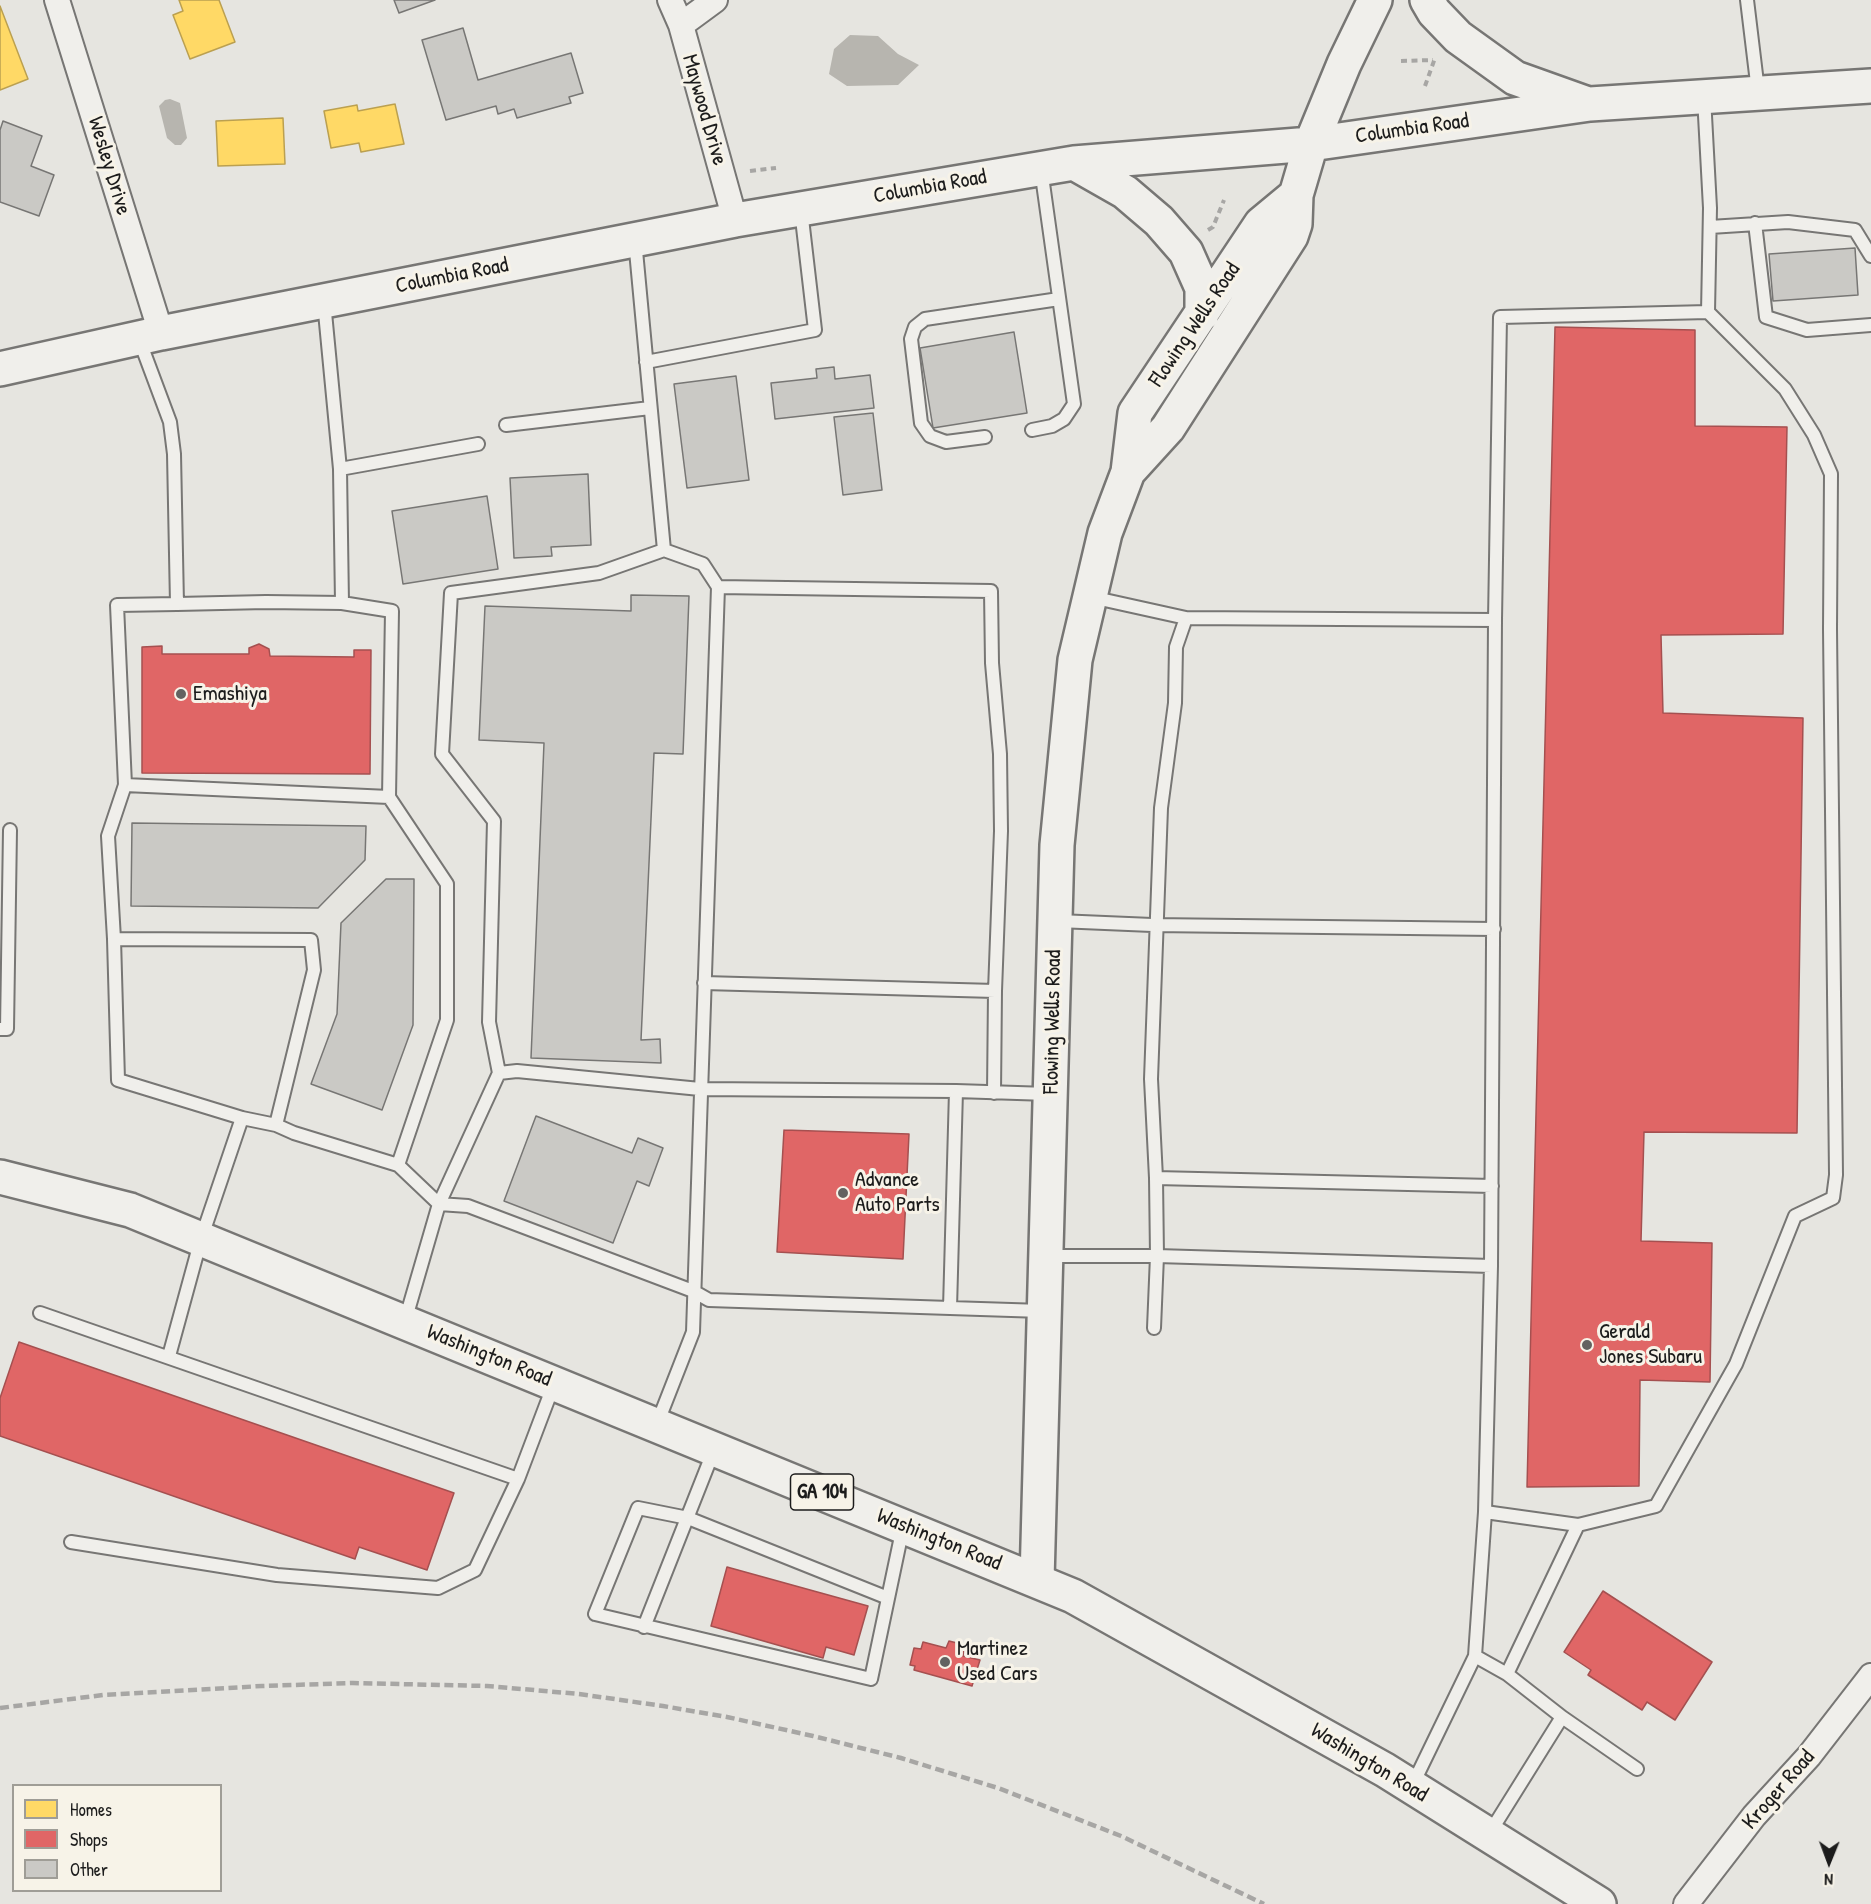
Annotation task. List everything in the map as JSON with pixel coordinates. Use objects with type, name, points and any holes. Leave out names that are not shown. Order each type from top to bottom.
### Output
[{"type":"main road","name":"Flowing Wells Road","points":[[1128,472],[1168,428],[1291,236],[1295,224],[1296,195],[1311,144],[1344,64],[1375,0]]},
{"type":"main road","points":[[1426,0],[1458,37],[1515,78],[1590,104]]},
{"type":"main road","name":"Columbia Road","points":[[0,369],[150,335],[735,220],[1074,163],[1311,144],[1590,104],[1704,96],[1759,95],[1871,86]]},
{"type":"main road","points":[[1074,163],[1125,192],[1160,221],[1186,252],[1202,288],[1202,314]]},
{"type":"main road","name":"Flowing Wells Road","points":[[1037,1580],[1058,845],[1076,660],[1106,533],[1128,472],[1136,413],[1262,224],[1296,195]]},
{"type":"main road","name":"Washington Road","points":[[0,1177],[130,1210],[1073,1596],[1142,1632],[1411,1787],[1599,1904]]},
{"type":"street","name":"Wesley Drive","points":[[57,0],[150,335]]},
{"type":"street","name":"Maywood Drive","points":[[670,0],[681,26],[735,220]]},
{"type":"street","points":[[681,26],[715,0]]},
{"type":"street","name":"Kroger Road","points":[[1686,1904],[1754,1816],[1809,1756],[1871,1676]]},
{"type":"lane","points":[[1747,0],[1759,95]]},
{"type":"lane","points":[[1485,1512],[1578,1525],[1656,1506],[1736,1364],[1795,1216],[1833,1198],[1836,1175],[1830,653],[1831,474],[1814,435],[1785,389],[1708,312],[1710,227],[1704,96]]},
{"type":"lane","points":[[1032,430],[1052,426],[1064,419],[1074,404],[1041,168]]},
{"type":"lane","points":[[646,362],[815,330],[801,209]]},
{"type":"lane","points":[[1710,227],[1788,222],[1855,230],[1871,256]]},
{"type":"lane","points":[[1755,223],[1766,317],[1807,330],[1871,325]]},
{"type":"lane","points":[[635,240],[663,550]]},
{"type":"lane","points":[[985,437],[945,441],[930,436],[921,423],[911,339],[915,327],[925,319],[1059,299]]},
{"type":"lane","points":[[324,301],[340,469],[342,603]]},
{"type":"lane","points":[[1411,1787],[1475,1656],[1485,1512],[1491,1266],[1495,620],[1500,317],[1708,312]]},
{"type":"lane","points":[[150,335],[170,422],[174,454],[177,604]]},
{"type":"lane","points":[[506,425],[650,408]]},
{"type":"lane","points":[[340,469],[478,444]]},
{"type":"lane","points":[[405,1322],[440,1204],[499,1073],[489,1022],[494,821],[442,754],[451,593],[599,573],[663,550],[703,564],[718,587],[693,1332],[657,1425]]},
{"type":"lane","points":[[718,587],[991,591],[992,663],[1000,754],[1001,831],[994,991],[994,1092]]},
{"type":"lane","points":[[1090,597],[1186,618],[1495,620]]},
{"type":"lane","points":[[398,1165],[447,1020],[447,884],[389,797],[392,611],[342,603],[117,605],[125,785],[108,836],[118,1080],[242,1118],[276,1125],[294,1133],[398,1165],[440,1204],[468,1206],[693,1291],[709,1300],[1046,1311]]},
{"type":"lane","points":[[1154,1328],[1157,1256],[1151,1079],[1161,808],[1175,703],[1176,648],[1186,618]]},
{"type":"lane","points":[[125,785],[389,797]]},
{"type":"lane","points":[[0,1029],[7,1029],[10,830]]},
{"type":"lane","points":[[1056,921],[1156,925],[1494,928]]},
{"type":"lane","points":[[114,939],[311,940],[314,970],[276,1125]]},
{"type":"lane","points":[[704,983],[994,991]]},
{"type":"lane","points":[[499,1073],[517,1071],[700,1089],[956,1091],[1052,1095]]},
{"type":"lane","points":[[950,1308],[956,1091]]},
{"type":"lane","points":[[169,1356],[201,1239],[242,1118]]},
{"type":"lane","points":[[1156,1178],[1491,1186]]},
{"type":"lane","points":[[1048,1256],[1157,1256],[1491,1266]]},
{"type":"lane","points":[[40,1312],[518,1479]]},
{"type":"lane","points":[[71,1542],[277,1575],[438,1588],[475,1570],[518,1479],[554,1383]]},
{"type":"lane","points":[[644,1627],[714,1449]]},
{"type":"lane","points":[[888,1598],[687,1518],[638,1508],[595,1614],[871,1679],[888,1598],[903,1526]]},
{"type":"lane","points":[[1508,1674],[1578,1525]]},
{"type":"lane","points":[[1475,1656],[1508,1674],[1562,1717],[1637,1768]]},
{"type":"lane","points":[[1488,1835],[1562,1717]]},
{"type":"path","points":[[1425,86],[1433,60],[1441,52]]},
{"type":"path","points":[[1401,61],[1433,60]]},
{"type":"path","points":[[1203,232],[1213,227],[1224,200]]},
{"type":"shaded area","points":[[850,35],[878,36],[898,54],[919,65],[898,85],[847,86],[829,74],[834,49]]},
{"type":"shaded area","points":[[170,99],[180,103],[187,138],[181,145],[175,145],[167,138],[159,106],[165,100]]},
{"type":"building: Homes","points":[[179,0],[219,0],[235,42],[190,59],[173,15],[183,11]]},
{"type":"building: Homes","points":[[0,6],[28,79],[0,90]]},
{"type":"building: Homes","points":[[395,104],[404,144],[361,152],[359,143],[331,148],[324,111],[357,105],[358,111]]},
{"type":"building: Homes","points":[[283,118],[285,164],[218,166],[216,121]]},
{"type":"building: Shops","points":[[1555,327],[1695,330],[1695,426],[1787,427],[1783,634],[1661,635],[1663,713],[1803,718],[1797,1133],[1644,1132],[1641,1241],[1712,1243],[1710,1382],[1640,1380],[1639,1486],[1527,1487]]},
{"type":"building: Shops","points":[[259,644],[269,649],[270,656],[354,657],[354,650],[371,650],[370,774],[142,773],[142,647],[162,646],[162,654],[249,654],[249,648]]},
{"type":"building: Shops","name":"Advance Auto Parts","points":[[784,1130],[909,1134],[903,1259],[777,1252]]},
{"type":"building: Shops","points":[[19,1342],[454,1493],[427,1570],[359,1547],[355,1559],[0,1436],[0,1398]]},
{"type":"building: Shops","points":[[727,1567],[868,1606],[854,1655],[826,1647],[823,1658],[711,1626]]},
{"type":"building: Shops","points":[[1603,1591],[1712,1662],[1675,1720],[1647,1702],[1642,1710],[1588,1675],[1591,1670],[1564,1652]]},
{"type":"building: Shops","name":"Martinez Used Cars","points":[[949,1641],[965,1645],[963,1656],[980,1660],[972,1686],[914,1670],[915,1666],[910,1665],[914,1648],[921,1649],[923,1642],[946,1648]]},
{"type":"building: Other","points":[[394,0],[435,0],[399,13]]},
{"type":"building: Other","points":[[463,28],[478,80],[571,53],[583,93],[569,97],[571,103],[517,118],[514,109],[498,114],[496,106],[446,120],[422,40]]},
{"type":"building: Other","points":[[3,121],[42,136],[31,166],[54,175],[39,216],[0,202],[0,130]]},
{"type":"building: Other","points":[[1855,248],[1858,295],[1773,301],[1769,254]]},
{"type":"building: Other","points":[[1014,332],[1027,413],[933,428],[920,348]]},
{"type":"building: Other","points":[[834,367],[835,379],[870,375],[874,408],[775,419],[771,383],[817,378],[816,369]]},
{"type":"building: Other","points":[[736,376],[749,480],[687,488],[674,384]]},
{"type":"building: Other","points":[[873,413],[882,490],[843,495],[834,417]]},
{"type":"building: Other","points":[[588,474],[591,545],[551,547],[552,556],[514,558],[510,478]]},
{"type":"building: Other","points":[[487,496],[498,569],[403,584],[392,511]]},
{"type":"building: Other","points":[[631,595],[689,596],[683,754],[654,753],[641,1040],[660,1039],[661,1063],[531,1058],[544,743],[479,740],[485,606],[631,611]]},
{"type":"building: Other","points":[[132,823],[366,826],[365,860],[318,908],[131,906]]},
{"type":"building: Other","points":[[386,879],[414,879],[413,1025],[382,1110],[311,1084],[337,1014],[341,923]]},
{"type":"building: Other","points":[[536,1116],[632,1153],[638,1138],[663,1148],[649,1186],[637,1181],[613,1243],[504,1201]]},
{"type":"railway","points":[[0,1708],[103,1695],[353,1683],[487,1686],[579,1694],[663,1706],[813,1736],[901,1758],[998,1788],[1121,1836],[1264,1904]]},
{"type":"place","name":"Emashiya","points":[[181,694]]},
{"type":"place","name":"Advance Auto Parts","points":[[843,1193]]},
{"type":"place","name":"Gerald Jones Subaru","points":[[1587,1345]]},
{"type":"place","name":"Martinez Used Cars","points":[[945,1662]]}]
